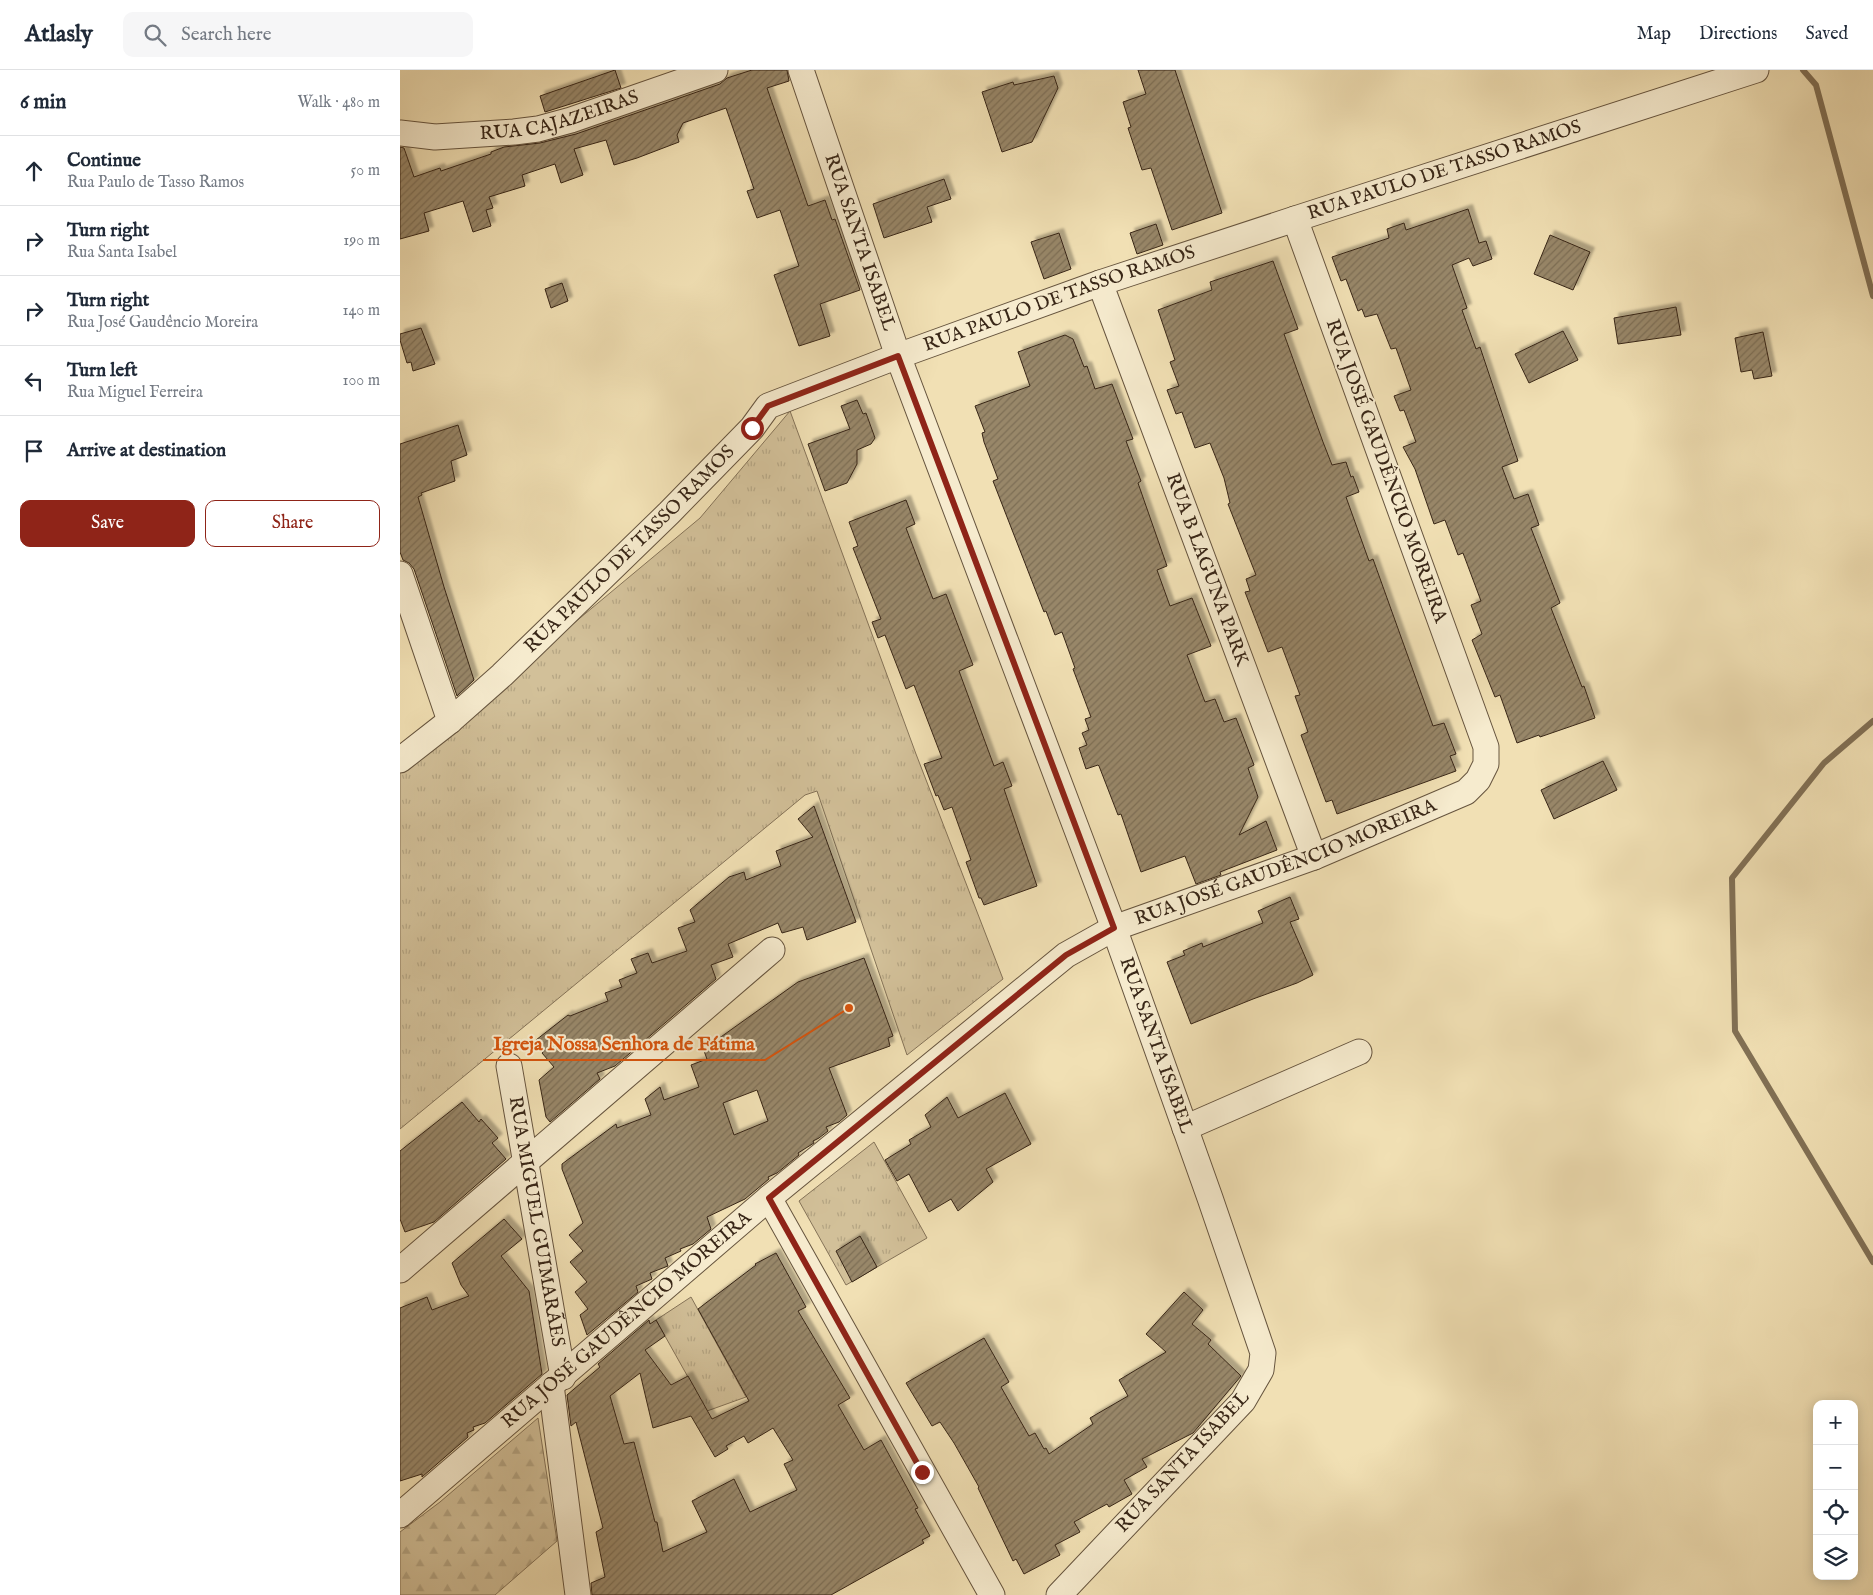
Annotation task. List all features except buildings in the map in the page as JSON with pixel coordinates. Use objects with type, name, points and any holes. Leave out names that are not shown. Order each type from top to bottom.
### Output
[{"type":"street","name":"RUA CAJAZEIRAS","points":[[400,133],[435,137],[538,129],[570,120],[716,70]]},
{"type":"street","name":"RUA SANTA ISABEL","points":[[801,70],[898,356],[1114,928],[1263,1353],[1261,1370],[1243,1401],[1059,1595]]},
{"type":"street","name":"RUA PAULO DE TASSO RAMOS","points":[[400,760],[450,721],[502,675],[669,513],[752,428],[768,406],[898,356],[1100,283],[1295,218],[1756,70]]},
{"type":"street","name":"RUA JOSÉ GAUDÊNCIO MOREIRA","points":[[400,1515],[769,1198],[1066,955],[1114,928],[1314,857],[1466,792],[1478,780],[1486,764],[1486,747],[1295,218]]},
{"type":"street","name":"RUA B LAGUNA PARK","points":[[1100,283],[1314,857]]},
{"type":"street","points":[[400,574],[450,721]]},
{"type":"street","points":[[400,1270],[526,1164],[772,950]]},
{"type":"street","points":[[1185,1128],[1359,1052]]},
{"type":"street","name":"RUA MIGUEL GUIMARÃES","points":[[509,1066],[526,1164],[557,1381],[578,1595]]},
{"type":"street","points":[[769,1198],[992,1595]]},
{"type":"green space","points":[[790,411],[916,754],[1003,979],[907,1055],[817,791],[805,795],[400,1129],[400,768],[700,518]]},
{"type":"green space","points":[[874,1142],[927,1238],[846,1285],[799,1201]]},
{"type":"green space","points":[[691,1297],[746,1397],[707,1411],[656,1320]]},
{"type":"green space","points":[[538,1418],[557,1541],[495,1595],[400,1595],[400,1532],[440,1502]]},
{"type":"waterway","points":[[1803,70],[1816,85],[1873,296]]},
{"type":"waterway","points":[[1873,721],[1824,763],[1732,878],[1735,1031],[1873,1262]]},
{"type":"place","name":"Igreja Nossa Senhora de Fátima","points":[[849,1008]]},
{"type":"route","points":[[752,428],[768,406],[898,356],[1114,928],[1066,955],[769,1198],[922,1472]]}]
